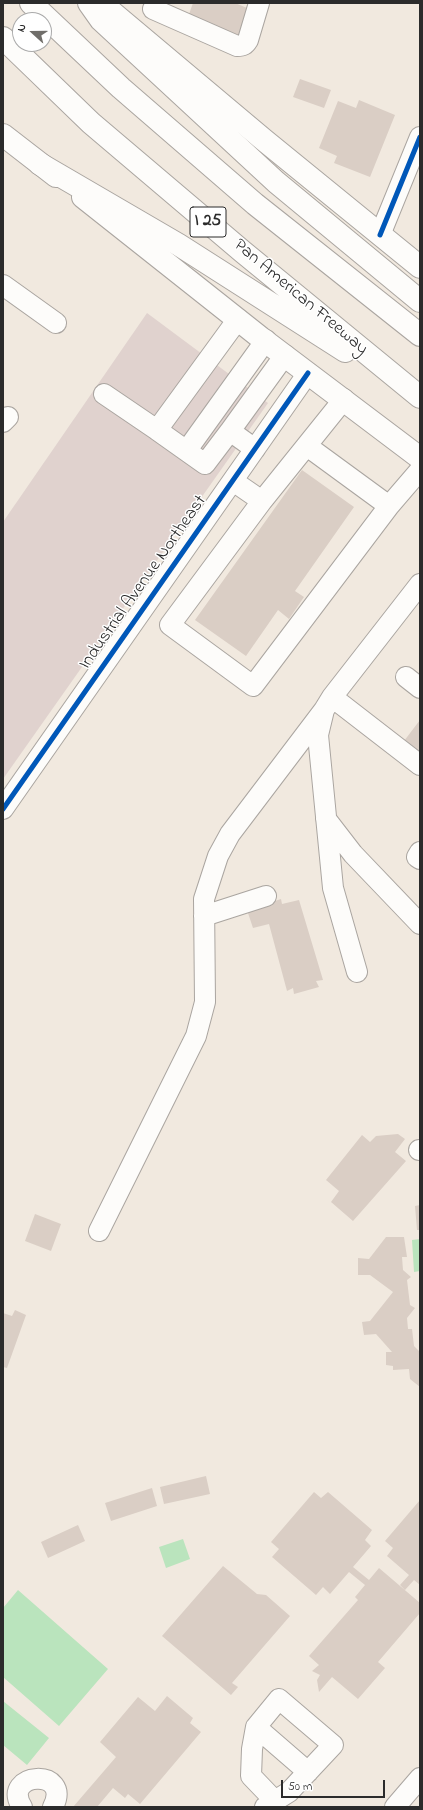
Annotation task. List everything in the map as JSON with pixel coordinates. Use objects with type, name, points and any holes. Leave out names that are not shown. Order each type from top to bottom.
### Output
[{"type":"main road","name":"I 25","points":[[30,3],[120,88],[255,204],[420,335]]},
{"type":"main road","points":[[89,3],[101,20],[276,182],[420,302]]},
{"type":"main road","points":[[101,3],[146,42],[420,267]]},
{"type":"main road","name":"Pan American Freeway","points":[[3,38],[91,123],[243,252],[420,398]]},
{"type":"main road","points":[[3,135],[238,319],[420,458]]},
{"type":"main road","points":[[40,164],[178,245],[420,398]]},
{"type":"street","points":[[146,42],[148,22],[154,6],[236,46],[241,46],[246,44],[248,40],[260,3]]},
{"type":"street","points":[[380,235],[420,137]]},
{"type":"street","points":[[3,286],[56,323]]},
{"type":"street","points":[[157,430],[238,319]]},
{"type":"street","points":[[187,450],[266,340]]},
{"type":"street","points":[[104,394],[187,450],[205,464],[285,355]]},
{"type":"street","name":"Industrial Avenue Northeast","points":[[3,809],[308,373]]},
{"type":"street","points":[[344,399],[262,501],[170,625],[253,686],[389,506],[420,470]]},
{"type":"street","points":[[230,431],[255,449]]},
{"type":"street","points":[[307,446],[389,506]]},
{"type":"street","points":[[233,481],[262,501]]},
{"type":"street","points":[[98,1231],[196,1036],[205,1002],[204,899],[218,856],[230,834],[420,584]]},
{"type":"street","points":[[328,704],[420,765]]},
{"type":"street","points":[[328,704],[318,734],[333,888],[357,972]]},
{"type":"street","points":[[326,819],[353,854],[420,924]]},
{"type":"street","points":[[420,852],[417,856],[420,859]]},
{"type":"street","points":[[204,916],[266,896]]},
{"type":"street","points":[[279,1699],[333,1745],[308,1772],[289,1792],[270,1804],[251,1776],[252,1749],[256,1727],[279,1699]]},
{"type":"street","points":[[256,1727],[308,1772]]},
{"type":"street","points":[[15,1805],[24,1783],[35,1778],[44,1779],[54,1786],[56,1799],[54,1807]]},
{"type":"street","points":[[395,1807],[420,1778]]},
{"type":"shaded area","points":[[147,313],[268,403],[3,779],[3,522]]},
{"type":"green space","points":[[420,1239],[420,1271],[414,1272],[412,1240]]},
{"type":"green space","points":[[183,1539],[190,1559],[166,1568],[159,1547]]},
{"type":"green space","points":[[18,1590],[108,1669],[59,1726],[3,1677],[3,1608]]},
{"type":"green space","points":[[3,1701],[49,1738],[27,1765],[3,1745]]},
{"type":"building","points":[[193,3],[235,3],[252,10],[241,38],[188,17]]},
{"type":"building","points":[[300,79],[331,90],[324,108],[293,97]]},
{"type":"building","points":[[359,100],[395,115],[370,177],[334,163],[337,156],[319,148],[338,101],[356,108]]},
{"type":"building","points":[[302,470],[354,507],[295,591],[304,597],[289,619],[278,610],[246,656],[195,620]]},
{"type":"building","points":[[420,720],[420,754],[404,741]]},
{"type":"building","points":[[281,899],[282,904],[299,900],[323,980],[316,981],[319,987],[294,994],[293,988],[287,991],[269,924],[253,928],[247,910]]},
{"type":"building","points":[[398,1134],[405,1139],[395,1152],[406,1161],[353,1221],[331,1202],[339,1191],[326,1180],[362,1135],[370,1142],[376,1136]]},
{"type":"building","points":[[420,1205],[420,1230],[417,1230],[415,1206]]},
{"type":"building","points":[[35,1214],[61,1224],[51,1251],[25,1241]]},
{"type":"building","points":[[386,1237],[404,1237],[407,1257],[402,1257],[403,1270],[411,1277],[407,1280],[410,1305],[415,1308],[407,1318],[408,1329],[412,1329],[414,1346],[419,1351],[420,1387],[410,1379],[409,1369],[393,1370],[393,1366],[386,1365],[386,1352],[392,1352],[376,1334],[364,1335],[362,1322],[370,1321],[393,1292],[370,1275],[358,1275],[358,1258],[369,1259]]},
{"type":"building","points":[[15,1310],[26,1315],[7,1368],[3,1367],[3,1313],[12,1316]]},
{"type":"building","points":[[206,1476],[210,1494],[164,1504],[160,1487]]},
{"type":"building","points":[[152,1488],[157,1506],[111,1521],[105,1503]]},
{"type":"building","points":[[314,1492],[321,1498],[328,1492],[372,1530],[365,1540],[371,1546],[353,1567],[369,1580],[379,1568],[420,1603],[420,1613],[378,1662],[385,1668],[358,1699],[332,1677],[319,1692],[317,1680],[320,1675],[312,1671],[319,1665],[309,1656],[358,1600],[355,1597],[365,1585],[349,1572],[330,1594],[323,1587],[316,1595],[272,1557],[279,1549],[271,1542]]},
{"type":"building","points":[[420,1500],[420,1585],[414,1580],[405,1590],[400,1585],[409,1575],[387,1556],[393,1548],[385,1541]]},
{"type":"building","points":[[78,1525],[85,1541],[48,1558],[41,1542]]},
{"type":"building","points":[[223,1566],[257,1594],[266,1595],[290,1616],[232,1683],[238,1687],[231,1695],[162,1636]]},
{"type":"building","points":[[167,1696],[193,1718],[190,1723],[201,1732],[140,1804],[128,1794],[125,1798],[113,1788],[97,1807],[73,1807],[116,1757],[100,1742],[138,1697],[155,1711]]},
{"type":"cycle path","points":[[380,235],[420,137]]},
{"type":"cycle path","points":[[3,809],[308,373]]}]
